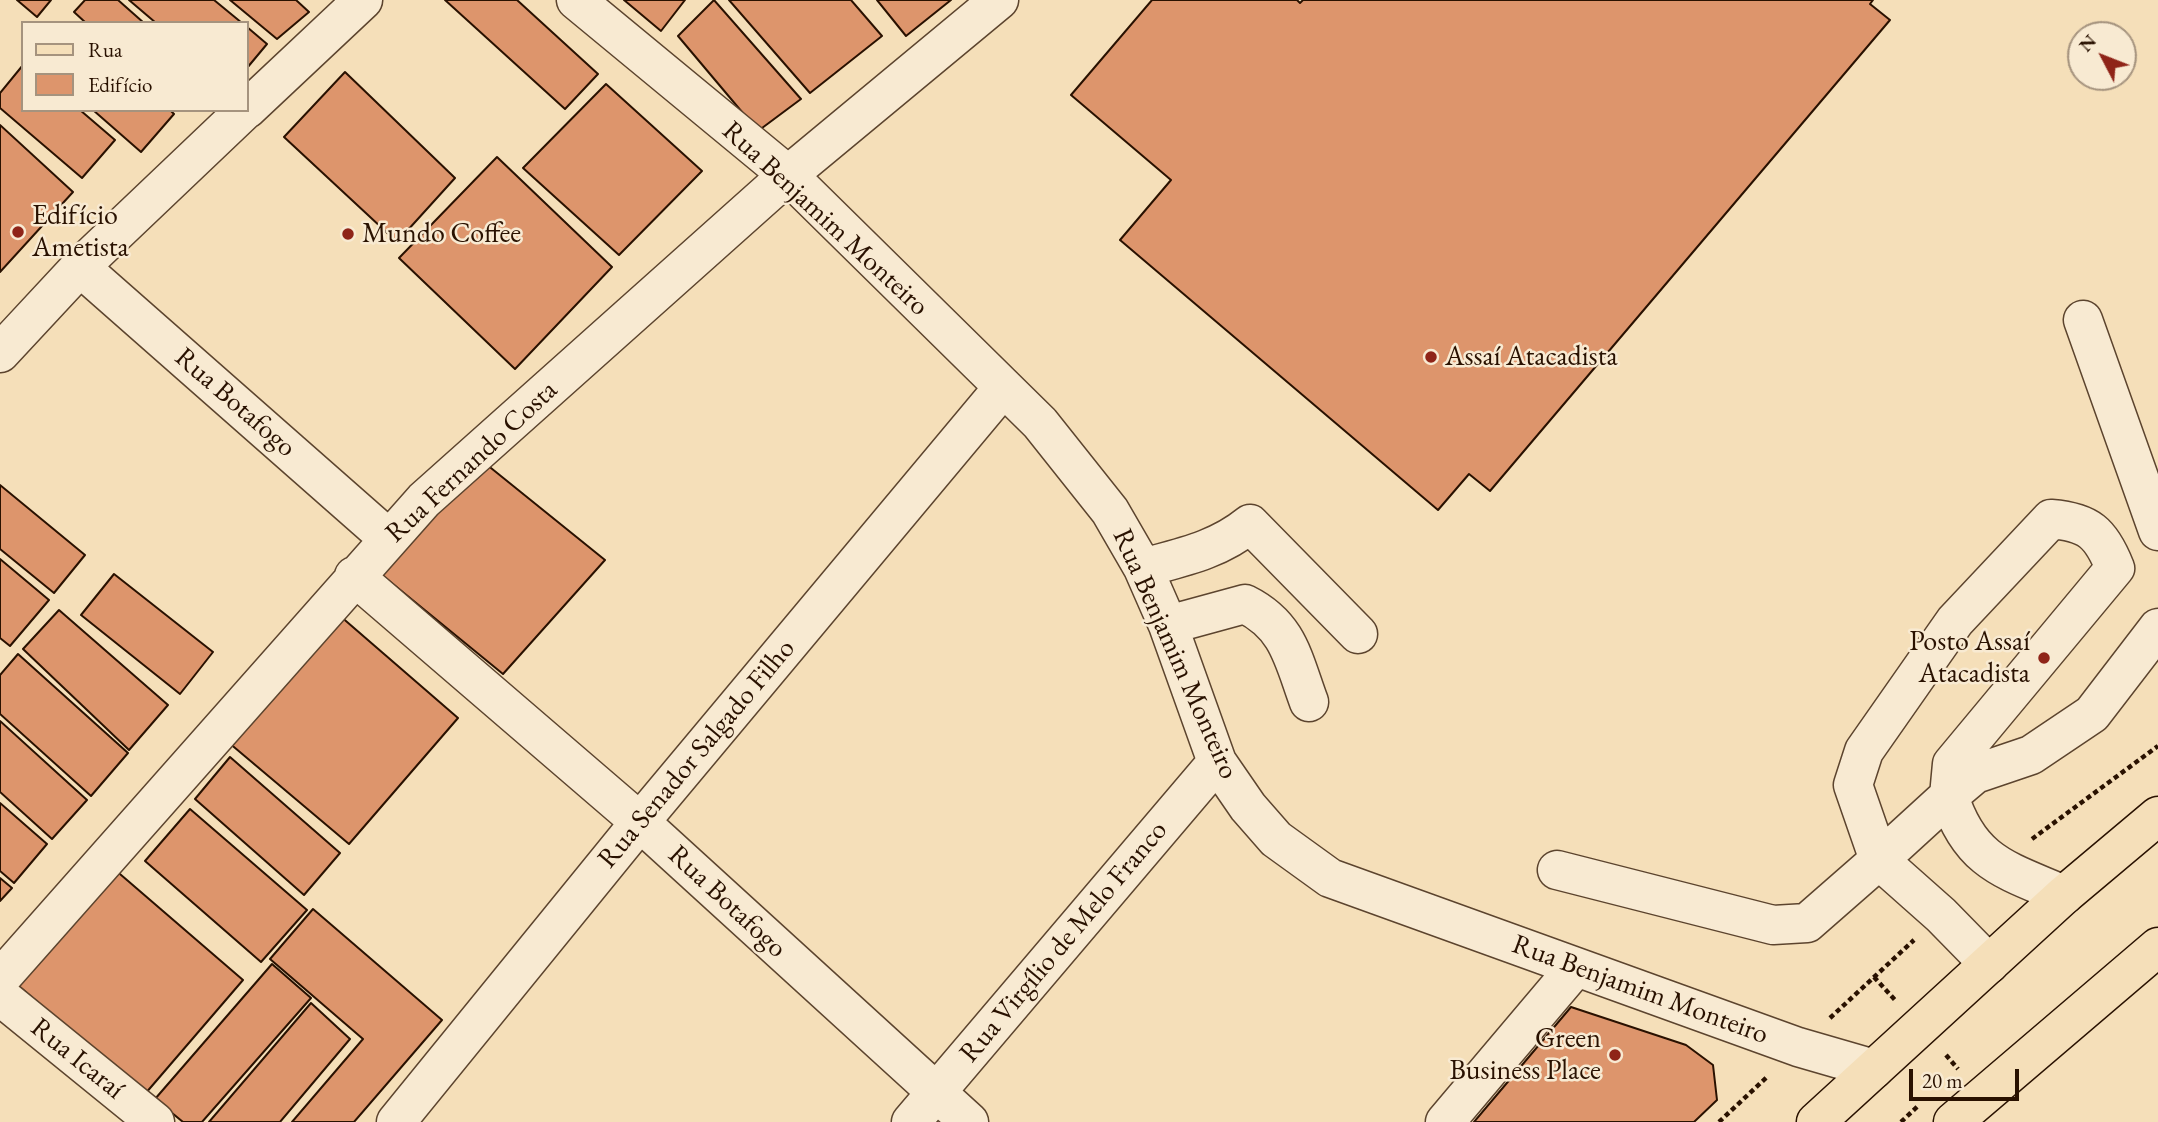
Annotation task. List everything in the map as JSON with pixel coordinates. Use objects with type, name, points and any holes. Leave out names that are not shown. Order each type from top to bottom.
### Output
[{"type":"main road","points":[[1816,1122],[2064,895],[2158,816]]},
{"type":"main road","points":[[1956,1121],[2158,947]]},
{"type":"street","points":[[248,108],[363,0]]},
{"type":"street","name":"Rua Benjamim Monteiro","points":[[576,0],[788,175],[1002,389],[1040,423],[1110,511],[1143,568],[1168,625],[1217,762],[1248,807],[1276,839],[1330,878],[1798,1047],[1874,1069]]},
{"type":"street","name":"Rua Fernando Costa","points":[[0,979],[424,500],[788,175],[999,0]]},
{"type":"street","points":[[0,353],[80,267],[244,112]]},
{"type":"street","name":"Rua Botafogo","points":[[80,267],[389,539]]},
{"type":"street","points":[[2083,320],[2158,531]]},
{"type":"street","name":"Rua Senador Salgado Filho","points":[[396,1122],[640,822],[1002,389]]},
{"type":"street","points":[[1989,964],[1941,915],[1879,860],[1853,785],[1864,751],[1955,621],[2051,519],[2078,521],[2105,543],[2115,568],[1952,764],[1949,796],[1957,823],[1983,856],[1995,866],[2064,895]]},
{"type":"street","points":[[1143,568],[1212,549],[1229,541],[1250,524],[1357,634]]},
{"type":"street","name":"Rua Botafogo","points":[[354,576],[640,822],[969,1122]]},
{"type":"street","points":[[1168,625],[1245,604],[1265,614],[1283,632],[1309,702]]},
{"type":"street","points":[[1558,870],[1773,925],[1807,923],[1975,774],[2031,755],[2092,714],[2158,628]]},
{"type":"street","name":"Rua Virgílio de Melo Franco","points":[[911,1122],[1217,762]]},
{"type":"street","points":[[1445,1122],[1576,967]]},
{"type":"street","name":"Rua Icaraí","points":[[0,996],[155,1122]]},
{"type":"building","points":[[17,0],[51,0],[37,17]]},
{"type":"building","points":[[85,0],[118,0],[142,21],[84,21],[74,12]]},
{"type":"building","points":[[129,0],[214,0],[240,21],[154,21]]},
{"type":"building","points":[[230,0],[296,0],[309,12],[277,39]]},
{"type":"building","points":[[445,0],[517,0],[598,74],[565,109]]},
{"type":"building","points":[[624,0],[685,0],[661,31]]},
{"type":"building","points":[[714,0],[801,99],[758,131],[678,36]]},
{"type":"building","points":[[729,0],[851,0],[882,36],[810,93]]},
{"type":"building","points":[[877,0],[951,0],[906,36]]},
{"type":"building","name":"Assaí Atacadista","points":[[1152,0],[1297,0],[1300,3],[1303,0],[1873,0],[1870,4],[1890,20],[1490,491],[1469,474],[1438,510],[1120,240],[1171,180],[1071,95]]},
{"type":"building","points":[[248,28],[267,44],[248,67]]},
{"type":"building","points":[[21,67],[21,112],[82,112],[115,140],[82,178],[0,108],[0,93]]},
{"type":"building","points":[[345,72],[455,178],[397,242],[284,137]]},
{"type":"building","points":[[606,84],[702,171],[619,255],[523,168]]},
{"type":"building","points":[[95,112],[172,112],[174,114],[141,152]]},
{"type":"building","name":"Edifício Ametista","points":[[0,125],[73,192],[0,272]]},
{"type":"building","points":[[497,157],[612,267],[515,369],[399,258]]},
{"type":"building","points":[[486,464],[605,560],[503,674],[377,571]]},
{"type":"building","points":[[0,485],[85,555],[54,593],[0,549]]},
{"type":"building","points":[[0,559],[49,600],[10,646],[0,638]]},
{"type":"building","points":[[114,574],[213,652],[180,694],[81,615]]},
{"type":"building","points":[[59,610],[168,705],[129,750],[23,649]]},
{"type":"building","points":[[339,615],[458,718],[349,844],[228,742]]},
{"type":"building","points":[[18,654],[128,753],[91,796],[0,714],[0,675]]},
{"type":"building","points":[[0,721],[87,800],[52,839],[0,792]]},
{"type":"building","points":[[230,757],[340,853],[304,895],[195,799]]},
{"type":"building","points":[[0,803],[47,844],[14,883],[0,871]]},
{"type":"building","points":[[190,809],[307,910],[261,962],[145,861]]},
{"type":"building","points":[[113,868],[243,980],[145,1094],[14,982]]},
{"type":"building","points":[[0,878],[12,888],[0,901]]},
{"type":"building","points":[[313,909],[442,1020],[354,1122],[292,1122],[363,1039],[270,959]]},
{"type":"building","points":[[272,964],[311,998],[202,1122],[183,1122],[155,1099]]},
{"type":"building","points":[[311,1003],[350,1039],[280,1122],[209,1122]]},
{"type":"building","name":"Green Business Place","points":[[1571,1007],[1686,1045],[1713,1065],[1717,1100],[1694,1122],[1474,1122]]},
{"type":"place","name":"Edifício Ametista","points":[[18,232]]},
{"type":"place","name":"Mundo Coffee","points":[[348,234]]},
{"type":"place","name":"Assaí Atacadista","points":[[1431,357]]},
{"type":"place","name":"Posto Assaí Atacadista","points":[[2044,658]]},
{"type":"place","name":"Green Business Place","points":[[1615,1055]]}]
